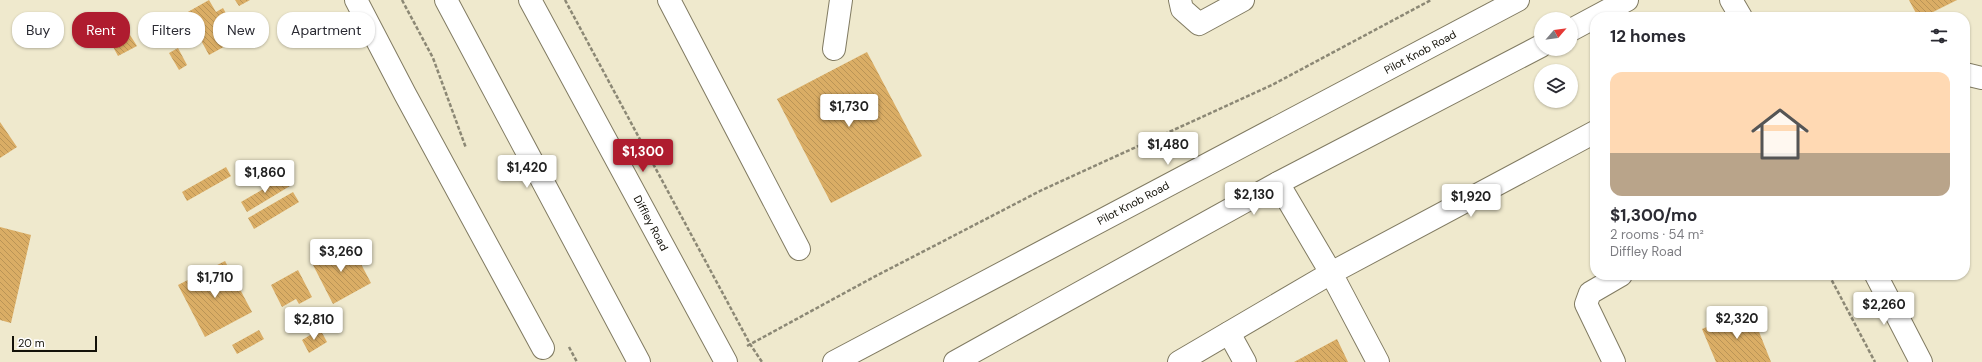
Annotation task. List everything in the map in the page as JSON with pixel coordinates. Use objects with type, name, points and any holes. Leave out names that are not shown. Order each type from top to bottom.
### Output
[{"type":"main road","points":[[356,0],[405,94],[543,348]]},
{"type":"main road","points":[[446,0],[639,362]]},
{"type":"main road","name":"Diffley Road","points":[[530,0],[726,361]]},
{"type":"main road","points":[[669,0],[798,249]]},
{"type":"main road","points":[[834,49],[841,0]]},
{"type":"main road","points":[[1180,0],[1182,9],[1199,24],[1243,0]]},
{"type":"main road","name":"Pilot Knob Road","points":[[834,362],[1518,0]]},
{"type":"main road","points":[[1605,12],[1627,0]]},
{"type":"main road","points":[[1731,0],[1738,12]]},
{"type":"main road","points":[[1578,26],[1590,20]]},
{"type":"main road","points":[[955,362],[1278,183],[1534,50]]},
{"type":"main road","points":[[1970,75],[1982,78]]},
{"type":"main road","points":[[1179,362],[1331,273],[1590,135]]},
{"type":"main road","points":[[1278,183],[1331,273],[1378,362]]},
{"type":"main road","points":[[1612,280],[1590,293],[1586,304],[1614,362]]},
{"type":"main road","points":[[1879,280],[1921,362]]},
{"type":"main road","points":[[1229,333],[1245,362]]},
{"type":"path","points":[[402,0],[433,58],[468,155]]},
{"type":"path","points":[[566,0],[750,344],[762,362]]},
{"type":"path","points":[[726,361],[750,344],[872,278],[1042,190],[1272,85],[1431,0]]},
{"type":"path","points":[[1832,280],[1875,362]]},
{"type":"path","points":[[566,342],[577,362]]},
{"type":"building","points":[[209,0],[216,12],[213,12],[213,48],[222,48],[209,55],[205,48],[205,12],[188,12]]},
{"type":"building","points":[[235,0],[250,0],[239,6]]},
{"type":"building","points":[[1909,0],[1957,0],[1933,12],[1915,12]]},
{"type":"building","points":[[223,8],[225,12],[216,12]]},
{"type":"building","points":[[130,35],[137,46],[118,56],[114,48],[130,48]]},
{"type":"building","points":[[178,48],[187,65],[179,70],[169,53]]},
{"type":"building","points":[[867,52],[922,156],[831,203],[777,99]]},
{"type":"building","points":[[0,122],[17,147],[0,158]]},
{"type":"building","points":[[226,167],[231,176],[187,201],[182,192]]},
{"type":"building","points":[[284,177],[290,186],[247,212],[241,202]]},
{"type":"building","points":[[293,192],[299,202],[254,229],[248,218]]},
{"type":"building","points":[[0,227],[31,235],[11,323],[0,320]]},
{"type":"building","points":[[350,243],[371,283],[333,304],[312,263]]},
{"type":"building","points":[[225,261],[252,312],[205,337],[178,285]]},
{"type":"building","points":[[298,270],[312,297],[299,304],[296,299],[282,307],[271,285]]},
{"type":"building","points":[[1750,309],[1771,362],[1716,362],[1702,329]]},
{"type":"building","points":[[320,329],[327,342],[309,353],[302,340]]},
{"type":"building","points":[[259,330],[264,339],[237,354],[232,345]]},
{"type":"building","points":[[1337,339],[1348,362],[1294,362]]}]
